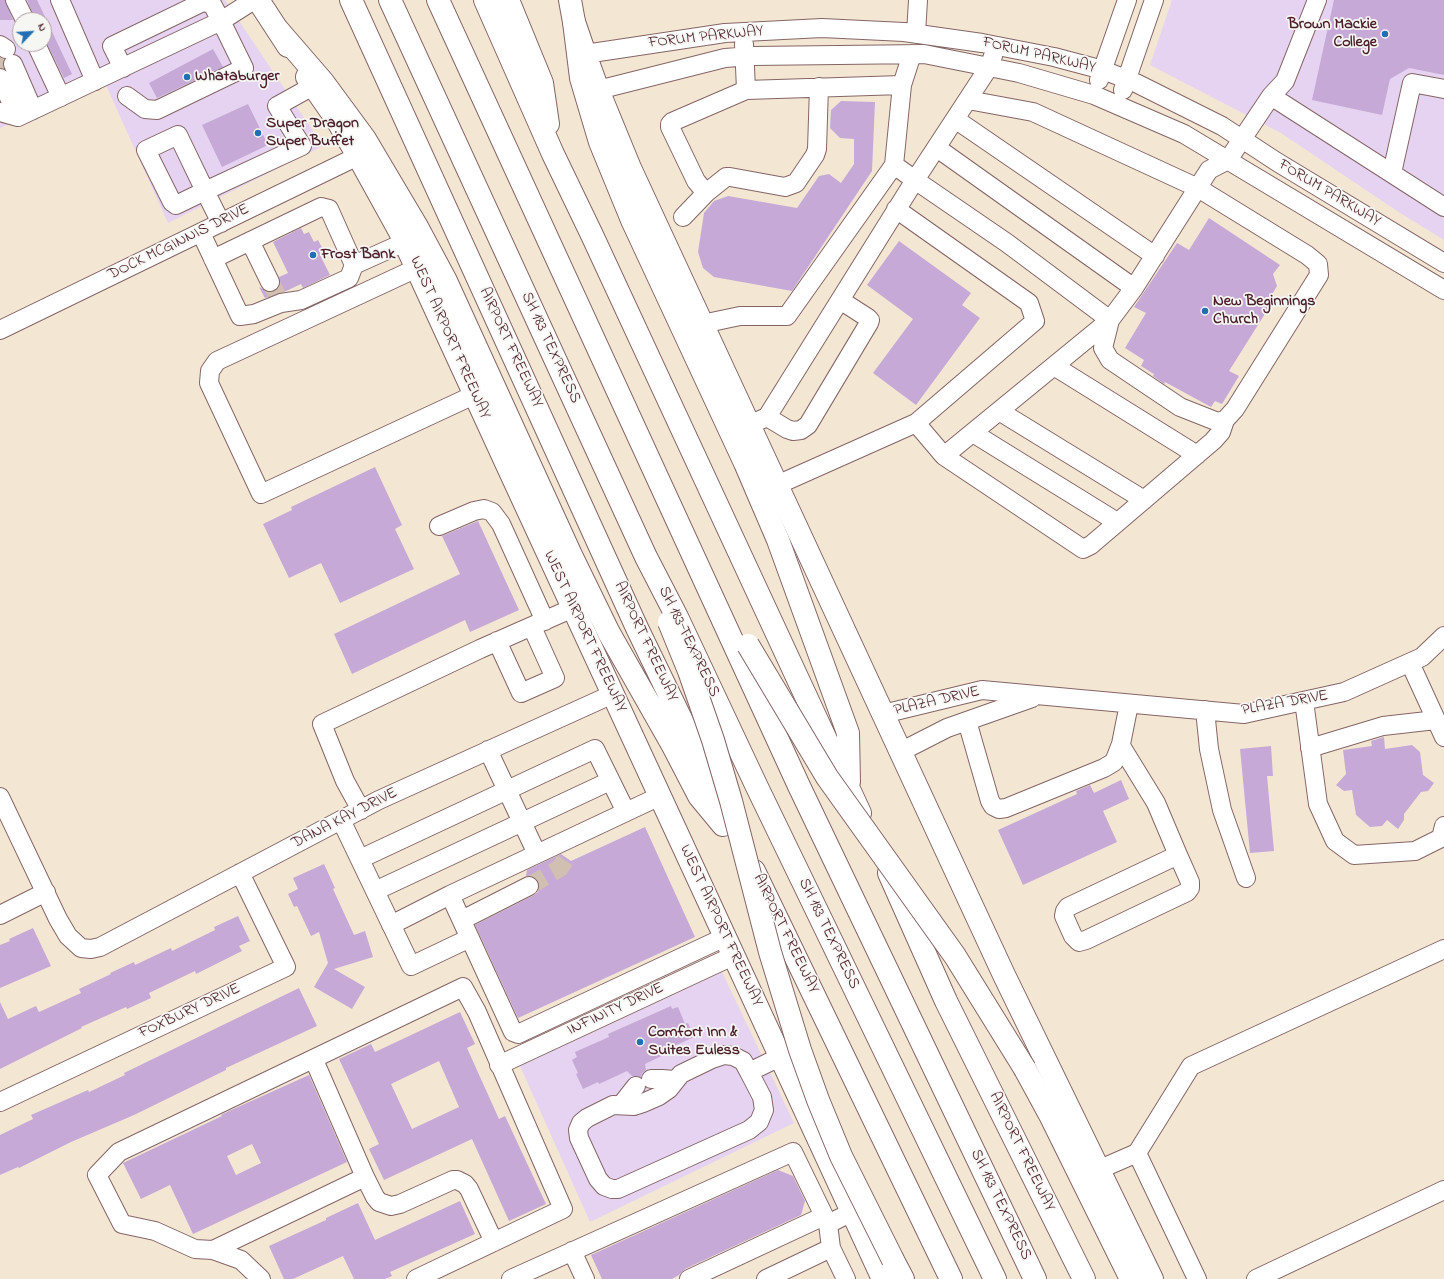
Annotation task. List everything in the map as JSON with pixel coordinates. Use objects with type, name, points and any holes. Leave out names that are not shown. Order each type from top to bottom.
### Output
[{"type":"main road","name":"WEST AIRPORT FREEWAY","points":[[258,0],[313,86],[337,120],[405,242],[474,395],[883,1279]]},
{"type":"main road","name":"AIRPORT FREEWAY","points":[[351,0],[638,628],[951,1279]]},
{"type":"main road","name":"SH 183 TEXPRESS","points":[[390,0],[646,557],[673,620],[757,787],[995,1279]]},
{"type":"main road","points":[[438,0],[714,601],[742,647],[827,777],[955,956],[1025,1069],[1050,1115],[1131,1279]]},
{"type":"main road","name":"AIRPORT FREEWAY","points":[[485,0],[553,154],[890,874],[946,1000],[1084,1279]]},
{"type":"main road","points":[[508,0],[542,84],[553,154]]},
{"type":"main road","points":[[570,0],[581,78],[600,142],[632,220],[745,463],[775,533],[848,733],[850,791]]},
{"type":"main road","points":[[574,22],[598,90],[630,168],[702,324],[758,421],[776,485],[1007,982],[1152,1279]]},
{"type":"main road","points":[[278,30],[323,82],[365,140],[416,225],[446,281],[571,555],[609,633],[672,744],[699,796],[748,857]]},
{"type":"main road","points":[[673,620],[713,740],[731,801],[772,959],[800,1050],[818,1100],[841,1156],[903,1279]]},
{"type":"main road","name":"SH 183 TEXPRESS","points":[[742,647],[799,786],[1035,1279]]},
{"type":"street","points":[[16,0],[21,12]]},
{"type":"street","points":[[60,0],[95,81]]},
{"type":"street","points":[[0,112],[25,113],[221,21],[254,0]]},
{"type":"street","points":[[916,34],[918,0]]},
{"type":"street","points":[[1094,95],[1127,0]]},
{"type":"street","points":[[1117,104],[1127,80],[1154,0]]},
{"type":"street","points":[[944,456],[1110,320],[1134,288],[1209,170],[1228,160],[1272,96],[1285,81],[1317,0]]},
{"type":"street","points":[[202,2],[212,4],[221,21],[240,70],[157,110],[145,109],[127,96],[112,46],[202,2]]},
{"type":"street","name":"FORUM PARKWAY","points":[[585,54],[725,33],[822,28],[916,34],[996,46],[1054,57],[1103,70],[1222,126],[1277,162],[1444,263]]},
{"type":"street","points":[[743,32],[746,90]]},
{"type":"street","points":[[840,300],[870,320],[808,425],[801,430],[793,431],[758,421],[840,300],[896,209],[989,67],[996,46]]},
{"type":"street","points":[[40,52],[61,97]]},
{"type":"street","points":[[702,324],[740,316],[787,316],[894,165],[902,85],[912,54]]},
{"type":"street","name":"FORUM PARKWAY","points":[[598,90],[725,58],[744,56],[924,54],[1019,72],[1094,95],[1184,134],[1444,290]]},
{"type":"street","points":[[5,61],[25,113]]},
{"type":"street","points":[[1392,173],[1412,83],[1444,89]]},
{"type":"street","points":[[706,193],[696,181],[670,127],[672,122],[746,90],[902,85]]},
{"type":"street","points":[[221,223],[206,191],[302,146],[277,106],[313,86]]},
{"type":"street","points":[[683,217],[722,179],[730,177],[785,187],[796,183],[815,155],[817,149],[819,87]]},
{"type":"street","points":[[1272,96],[1444,207]]},
{"type":"street","points":[[916,423],[944,456],[1083,549],[1091,545],[1197,455],[1221,432],[1225,420],[1235,409],[1319,275],[1318,264],[1307,255],[1198,188],[1033,112],[968,100]]},
{"type":"street","points":[[955,119],[1155,256]]},
{"type":"street","points":[[937,148],[1134,288]]},
{"type":"street","name":"DOCK MCGINNIS DRIVE","points":[[0,330],[358,156]]},
{"type":"street","points":[[894,165],[1007,243],[1110,320]]},
{"type":"street","points":[[213,258],[321,207],[329,209],[354,264],[349,278],[301,300],[276,293],[250,241]]},
{"type":"street","points":[[776,485],[916,423],[1035,321],[1029,303],[896,209]]},
{"type":"street","points":[[201,233],[240,316],[254,314],[276,293]]},
{"type":"street","points":[[354,264],[405,242]]},
{"type":"street","points":[[417,268],[217,361],[210,371],[209,383],[261,494],[474,395]]},
{"type":"street","points":[[1110,320],[1103,348],[1110,360],[1180,407],[1218,422],[1225,420]]},
{"type":"street","points":[[1054,366],[1197,455]]},
{"type":"street","points":[[999,411],[1144,500]]},
{"type":"street","points":[[973,433],[1117,522]]},
{"type":"street","points":[[439,526],[474,511],[484,509],[492,512],[501,524],[538,624],[555,678],[521,693],[497,641]]},
{"type":"street","points":[[361,810],[345,781],[322,724],[497,641],[573,608]]},
{"type":"street","name":"PLAZA DRIVE","points":[[883,714],[982,690],[1244,714],[1344,692],[1422,657],[1444,636]]},
{"type":"street","points":[[1410,663],[1444,737]]},
{"type":"street","name":"DANA KAY DRIVE","points":[[46,892],[68,936],[81,948],[91,949],[100,947],[379,800],[613,694]]},
{"type":"street","name":"PLAZA DRIVE","points":[[900,752],[946,728],[1038,696]]},
{"type":"street","points":[[1304,701],[1318,804],[1335,841],[1354,855],[1415,851],[1441,838],[1444,826]]},
{"type":"street","points":[[967,721],[990,801],[998,808],[1006,808],[1104,768],[1114,762],[1121,746],[1129,704]]},
{"type":"street","points":[[1205,710],[1209,749],[1222,810],[1246,878]]},
{"type":"street","points":[[1310,748],[1383,726],[1436,720]]},
{"type":"street","points":[[1121,746],[1156,803],[1190,882],[1190,888],[1187,892],[1086,940],[1079,942],[1073,936],[1064,916],[1068,907],[1178,855]]},
{"type":"street","points":[[360,859],[595,749],[626,812]]},
{"type":"street","points":[[488,750],[537,854]]},
{"type":"street","points":[[375,891],[610,781]]},
{"type":"street","points":[[391,924],[537,854],[564,850],[626,812],[660,796]]},
{"type":"street","points":[[0,797],[46,892],[0,915]]},
{"type":"street","points":[[341,820],[411,966],[470,938]]},
{"type":"street","name":"FOXBURY DRIVE","points":[[0,1102],[286,967],[240,874]]},
{"type":"street","points":[[462,920],[529,886]]},
{"type":"street","points":[[450,895],[513,1032],[518,1034],[729,946]]},
{"type":"street","name":"INFINITY DRIVE","points":[[499,1065],[729,946]]},
{"type":"street","points":[[1098,1170],[1137,1153],[1192,1066],[1444,949]]},
{"type":"street","points":[[261,1279],[242,1260],[213,1250],[195,1249],[155,1230],[122,1224],[97,1175],[119,1152],[314,1060],[463,987],[477,1012],[563,1209],[416,1279]]},
{"type":"street","points":[[724,1056],[733,1056],[743,1061],[749,1072],[762,1097],[764,1110],[759,1122],[749,1130],[618,1189],[612,1189],[604,1186],[598,1179],[582,1146],[578,1130],[587,1118],[613,1105],[634,1106],[659,1096],[669,1089],[674,1080],[681,1074],[712,1059],[724,1056]]},
{"type":"street","points":[[749,1072],[780,1057]]},
{"type":"street","points":[[314,1060],[365,1177],[379,1202],[391,1206],[400,1204],[453,1180],[461,1181],[469,1190],[494,1242]]},
{"type":"street","points":[[621,1105],[644,1083],[662,1079],[674,1080]]},
{"type":"street","points":[[511,1279],[793,1152],[826,1220],[831,1248],[846,1279]]},
{"type":"street","points":[[1137,1153],[1197,1279]]},
{"type":"street","points":[[213,1250],[365,1177]]},
{"type":"street","points":[[1256,1279],[1444,1190]]},
{"type":"street","points":[[689,1279],[826,1220],[852,1212]]},
{"type":"street","points":[[766,1279],[831,1248]]},
{"type":"street","points":[[572,1252],[585,1279]]},
{"type":"shaded area","points":[[0,0],[225,0],[323,146],[168,223],[105,83],[0,128]]},
{"type":"shaded area","points":[[1172,0],[1444,0],[1444,240],[1397,211],[1281,133],[1150,65]]},
{"type":"shaded area","points":[[722,972],[794,1123],[590,1222],[520,1066]]},
{"type":"building","points":[[0,0],[5,0],[12,20],[0,20]]},
{"type":"building","points":[[27,0],[37,0],[43,12],[32,12]]},
{"type":"building","name":"Brown Mackie College","points":[[1334,0],[1444,0],[1444,75],[1409,68],[1390,79],[1382,115],[1312,100]]},
{"type":"building","points":[[52,32],[72,74],[64,78],[51,52]]},
{"type":"building","name":"Whataburger","points":[[213,49],[223,67],[157,98],[149,83]]},
{"type":"building","points":[[841,101],[875,102],[872,171],[792,291],[714,277],[703,268],[698,252],[704,213],[714,201],[728,196],[797,208],[819,176],[829,174],[841,183],[854,164],[854,139],[840,138],[830,128],[831,110]]},
{"type":"building","points":[[248,104],[268,145],[222,167],[202,125]]},
{"type":"building","name":"New Beginnings Church","points":[[1209,218],[1280,265],[1273,274],[1277,286],[1268,301],[1268,309],[1229,371],[1239,376],[1222,404],[1215,401],[1211,407],[1165,382],[1164,384],[1153,376],[1154,374],[1141,366],[1144,360],[1125,348],[1146,313],[1134,307],[1177,243],[1189,250]]},
{"type":"building","points":[[301,228],[304,234],[309,232],[314,242],[318,240],[325,253],[320,255],[330,275],[303,288],[301,284],[284,292],[265,298],[259,287],[269,292],[275,291],[280,283],[279,277],[288,273],[273,242]]},
{"type":"building","points":[[899,241],[971,293],[962,305],[980,318],[916,405],[873,373],[913,319],[867,285]]},
{"type":"building","points":[[375,467],[402,525],[395,529],[414,569],[340,603],[321,563],[289,578],[263,524],[292,510],[291,507]]},
{"type":"building","points":[[478,521],[519,610],[470,632],[465,620],[352,674],[334,634],[460,574],[442,536]]},
{"type":"building","points":[[1384,737],[1385,749],[1412,745],[1420,752],[1423,775],[1434,783],[1428,791],[1421,792],[1404,814],[1404,820],[1398,829],[1387,820],[1382,826],[1370,827],[1356,815],[1352,790],[1344,791],[1336,785],[1346,774],[1343,750],[1372,746],[1371,741]]},
{"type":"building","points":[[1271,746],[1273,776],[1267,776],[1274,851],[1250,853],[1240,749]]},
{"type":"building","points":[[1121,780],[1129,799],[1103,811],[1117,842],[1023,885],[998,830],[1077,794],[1076,791],[1090,785],[1094,793]]},
{"type":"building","points":[[645,827],[695,937],[518,1018],[475,925],[538,892],[538,882],[534,877],[526,876],[527,870],[561,854],[571,861]]},
{"type":"building","points":[[324,864],[335,888],[333,889],[354,935],[365,931],[373,957],[334,969],[365,987],[352,1009],[314,987],[328,963],[319,932],[311,936],[297,906],[294,907],[288,894],[298,889],[293,878]]},
{"type":"building","points":[[238,916],[250,941],[239,946],[242,951],[196,974],[195,971],[149,993],[151,998],[127,1009],[126,1007],[81,1027],[82,1028],[0,1069],[0,1002],[8,1019],[36,1006],[39,1012],[81,993],[79,989],[111,974],[110,973],[134,962],[135,965],[171,948],[172,951],[215,930],[214,927]]},
{"type":"building","points":[[33,928],[51,966],[0,988],[0,945],[10,941],[9,939]]},
{"type":"building","points":[[299,988],[317,1026],[226,1068],[226,1070],[134,1115],[71,1142],[19,1168],[18,1167],[0,1175],[0,1135],[33,1119],[31,1115],[88,1090],[89,1092],[125,1075],[124,1073]]},
{"type":"building","name":"Comfort Inn & Suites Euless","points":[[671,1006],[672,1009],[678,1007],[685,1024],[688,1023],[694,1037],[672,1047],[674,1050],[645,1064],[646,1070],[642,1073],[641,1077],[632,1076],[627,1071],[599,1084],[598,1082],[583,1089],[576,1074],[578,1073],[572,1060],[577,1057],[575,1052],[609,1037],[608,1034]]},
{"type":"building","points":[[460,1012],[475,1044],[467,1048],[499,1119],[505,1116],[546,1204],[509,1221],[472,1139],[384,1180],[369,1149],[379,1144],[339,1059],[371,1044],[375,1052]],"holes":[[[439,1061],[459,1107],[412,1129],[391,1084]]]},
{"type":"building","points":[[309,1075],[347,1162],[193,1234],[170,1185],[141,1199],[123,1163],[222,1116],[221,1115]],"holes":[[[252,1144],[261,1163],[236,1175],[227,1156]]]},
{"type":"building","points":[[778,1170],[793,1176],[805,1201],[801,1215],[685,1269],[672,1279],[602,1279],[591,1255]]},
{"type":"building","points":[[460,1201],[475,1234],[390,1272],[392,1276],[385,1279],[354,1279],[343,1256],[293,1279],[284,1279],[269,1246],[326,1220],[326,1218],[358,1203],[375,1240]]},
{"type":"tunnel","points":[[0,57],[5,68]]},
{"type":"tunnel","points":[[270,282],[277,295]]},
{"type":"tunnel","points":[[529,886],[560,868],[567,857]]},
{"type":"place","name":"Brown Mackie College","points":[[1385,34]]},
{"type":"place","name":"Whataburger","points":[[187,77]]},
{"type":"place","name":"Super Dragon Super Buffet","points":[[258,133]]},
{"type":"place","name":"Frost Bank","points":[[313,255]]},
{"type":"place","name":"New Beginnings Church","points":[[1205,311]]},
{"type":"place","name":"Comfort Inn & Suites Euless","points":[[640,1042]]}]
